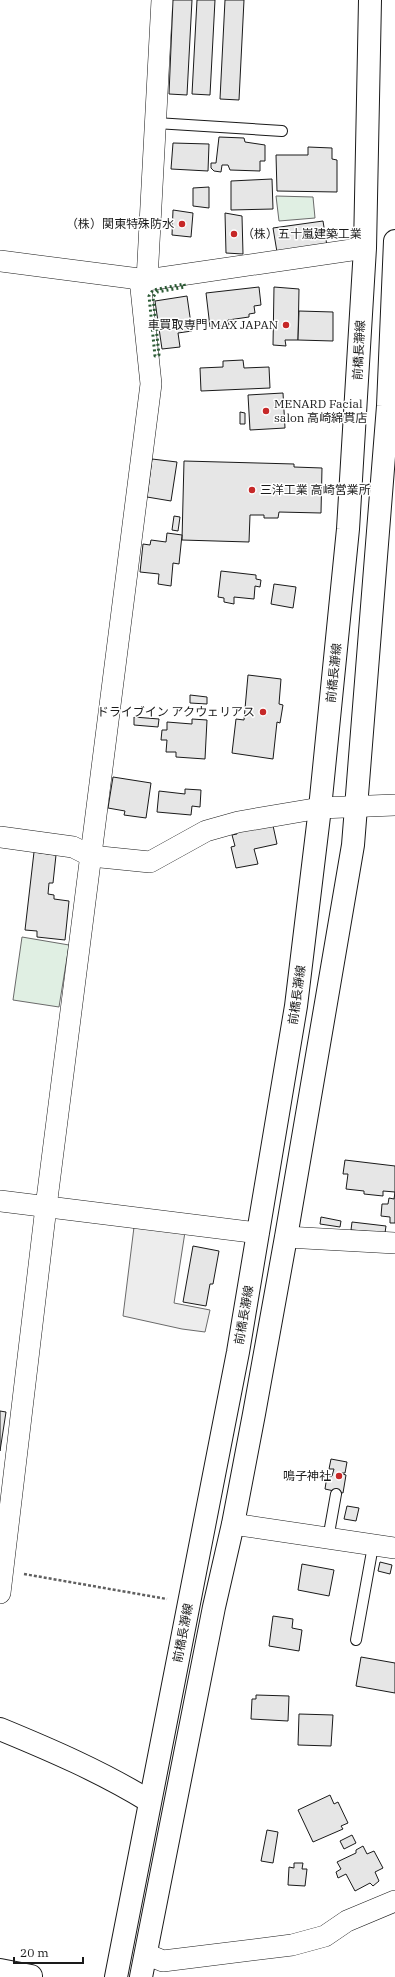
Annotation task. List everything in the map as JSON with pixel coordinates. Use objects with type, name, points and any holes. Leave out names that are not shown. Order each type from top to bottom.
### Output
[{"type":"main road","name":"前橋長瀞線","points":[[116,1977],[149,1801],[238,1352],[296,1006],[320,808],[348,529],[365,248],[370,0]]},
{"type":"main road","name":"前橋長瀞線","points":[[141,1977],[214,1607],[233,1524],[286,1237],[353,845],[388,406],[395,241]]},
{"type":"main road","points":[[0,1729],[58,1753],[116,1781],[149,1801]]},
{"type":"main road","points":[[0,1970],[31,1976]]},
{"type":"street","points":[[0,1593],[46,1207],[151,384],[144,280],[156,123],[162,0]]},
{"type":"street","points":[[0,261],[144,280],[365,248]]},
{"type":"street","points":[[0,838],[73,847],[91,856],[150,862],[206,831],[238,822],[320,808],[395,805]]},
{"type":"street","points":[[0,1201],[258,1233]]},
{"type":"street","points":[[286,1237],[395,1243]]},
{"type":"street","points":[[233,1524],[373,1546],[395,1548]]},
{"type":"street","points":[[146,1954],[163,1961],[292,1945],[325,1936],[348,1921],[395,1901]]},
{"type":"lane","points":[[156,123],[282,131]]},
{"type":"lane","points":[[328,1539],[336,1494]]},
{"type":"lane","points":[[356,1640],[373,1546]]},
{"type":"path","points":[[3,1570],[189,1603]]},
{"type":"green space","points":[[276,196],[313,197],[315,218],[279,221]]},
{"type":"green space","points":[[22,937],[69,945],[59,1007],[13,1000]]},
{"type":"shaded area","points":[[134,1227],[185,1232],[174,1303],[210,1310],[205,1332],[182,1329],[123,1316]]},
{"type":"building","points":[[173,0],[192,0],[187,95],[169,94]]},
{"type":"building","points":[[197,0],[215,0],[210,95],[192,94]]},
{"type":"building","points":[[225,0],[244,0],[239,100],[220,99]]},
{"type":"building","points":[[219,137],[244,138],[245,142],[265,145],[265,161],[260,161],[260,171],[230,170],[228,165],[222,165],[221,172],[214,171],[211,168],[211,163],[216,163]]},
{"type":"building","points":[[173,143],[209,144],[208,171],[171,169]]},
{"type":"building","points":[[308,147],[332,148],[332,159],[337,160],[337,192],[277,191],[276,155],[308,155]]},
{"type":"building","points":[[272,179],[273,209],[231,210],[231,181]]},
{"type":"building","points":[[209,187],[209,208],[193,206],[193,188]]},
{"type":"building","name":"（株）関東特殊防水","points":[[173,210],[193,213],[191,237],[172,235]]},
{"type":"building","name":"（株）五十嵐建築工業","points":[[225,213],[242,216],[243,254],[226,253]]},
{"type":"building","points":[[323,221],[327,246],[277,252],[273,228]]},
{"type":"building","points":[[259,287],[261,305],[254,306],[255,313],[249,314],[249,317],[228,320],[229,325],[210,327],[206,293]]},
{"type":"building","name":"車買取専門 MAX JAPAN","points":[[274,287],[299,289],[298,340],[285,340],[286,346],[273,345]]},
{"type":"building","points":[[187,296],[192,331],[178,333],[180,347],[162,349],[155,301]]},
{"type":"building","points":[[299,311],[333,312],[333,341],[298,340]]},
{"type":"building","points":[[243,360],[244,368],[269,367],[270,388],[201,391],[200,368],[223,367],[223,361]]},
{"type":"building","name":"MENARD Facial salon 高崎綿貫店","points":[[283,393],[285,428],[250,430],[248,395]]},
{"type":"building","points":[[240,412],[245,413],[245,424],[240,424]]},
{"type":"building","points":[[152,459],[177,462],[171,501],[147,497]]},
{"type":"building","name":"三洋工業 高崎営業所","points":[[184,461],[294,464],[294,467],[322,468],[321,513],[279,512],[278,518],[264,518],[264,515],[250,515],[249,542],[182,540]]},
{"type":"building","points":[[174,516],[180,517],[178,531],[172,530]]},
{"type":"building","points":[[167,533],[182,535],[179,564],[173,563],[171,586],[158,584],[159,574],[140,572],[143,544],[150,545],[151,540],[166,542]]},
{"type":"building","points":[[221,571],[256,575],[256,579],[261,580],[260,587],[255,586],[254,599],[234,597],[234,604],[224,602],[224,598],[218,597]]},
{"type":"building","points":[[274,584],[296,587],[293,608],[271,604]]},
{"type":"building","name":"ドライブイン アクウェリアス","points":[[248,675],[281,679],[279,704],[283,705],[280,723],[277,722],[273,759],[232,753],[236,719],[244,720]]},
{"type":"building","points":[[190,695],[207,697],[207,704],[190,703]]},
{"type":"building","points":[[134,717],[159,719],[158,727],[134,725]]},
{"type":"building","points":[[192,719],[207,720],[205,759],[176,757],[176,752],[166,752],[167,740],[161,740],[162,730],[167,730],[167,722],[192,724]]},
{"type":"building","points":[[113,777],[151,783],[146,818],[124,815],[125,811],[108,808]]},
{"type":"building","points":[[185,789],[201,790],[200,807],[192,806],[191,815],[157,812],[159,791],[185,794]]},
{"type":"building","points":[[272,821],[277,844],[254,849],[258,864],[236,868],[231,847],[235,846],[232,835],[237,834],[236,829]]},
{"type":"building","points":[[34,852],[56,855],[53,883],[49,883],[48,894],[54,895],[54,899],[69,901],[65,940],[37,937],[37,931],[25,930]]},
{"type":"building","points":[[345,1160],[395,1166],[395,1192],[383,1191],[383,1196],[364,1194],[364,1191],[346,1189],[348,1174],[343,1174]]},
{"type":"building","points":[[395,1192],[395,1223],[390,1223],[390,1217],[381,1216],[382,1204],[388,1204],[389,1198],[394,1199]]},
{"type":"building","points":[[321,1217],[341,1221],[340,1227],[320,1224]]},
{"type":"building","points":[[352,1222],[386,1226],[385,1233],[351,1230]]},
{"type":"building","points":[[193,1246],[219,1251],[213,1284],[210,1284],[206,1306],[183,1302]]},
{"type":"building","points":[[0,1411],[6,1412],[0,1451]]},
{"type":"building","name":"鳴子神社","points":[[331,1459],[347,1462],[345,1473],[339,1473],[346,1475],[343,1493],[325,1489],[327,1476],[332,1476],[334,1469],[329,1469]]},
{"type":"building","points":[[347,1506],[359,1508],[356,1521],[344,1519]]},
{"type":"building","points":[[380,1562],[392,1565],[390,1574],[378,1571]]},
{"type":"building","points":[[302,1564],[334,1570],[329,1596],[298,1590]]},
{"type":"building","points":[[273,1616],[293,1619],[292,1628],[302,1630],[299,1651],[269,1646]]},
{"type":"building","points":[[361,1657],[395,1663],[395,1693],[356,1686]]},
{"type":"building","points":[[256,1695],[289,1696],[288,1721],[251,1719],[252,1699],[256,1699]]},
{"type":"building","points":[[299,1714],[333,1715],[331,1746],[298,1745]]},
{"type":"building","points":[[330,1795],[334,1804],[338,1802],[348,1823],[341,1826],[343,1829],[313,1842],[298,1810]]},
{"type":"building","points":[[267,1830],[278,1832],[273,1863],[261,1861]]},
{"type":"building","points":[[352,1835],[356,1843],[344,1849],[340,1841]]},
{"type":"building","points":[[363,1846],[367,1854],[374,1851],[383,1868],[375,1872],[379,1881],[373,1886],[370,1883],[355,1891],[346,1874],[338,1878],[336,1872],[341,1869],[337,1862],[356,1853],[356,1850]]},
{"type":"building","points":[[294,1863],[303,1863],[302,1869],[307,1869],[305,1886],[288,1885],[289,1867],[294,1868]]},
{"type":"hedge","points":[[184,284],[185,287],[157,292],[153,297],[159,355],[155,356],[149,296],[153,290],[184,284]]},
{"type":"place","name":"（株）関東特殊防水","points":[[182,224]]},
{"type":"place","name":"（株）五十嵐建築工業","points":[[234,234]]},
{"type":"place","name":"車買取専門 MAX JAPAN","points":[[286,325]]},
{"type":"place","name":"MENARD Facial salon 高崎綿貫店","points":[[266,411]]},
{"type":"place","name":"三洋工業 高崎営業所","points":[[252,490]]},
{"type":"place","name":"ドライブイン アクウェリアス","points":[[263,712]]},
{"type":"place","name":"鳴子神社","points":[[339,1476]]}]
